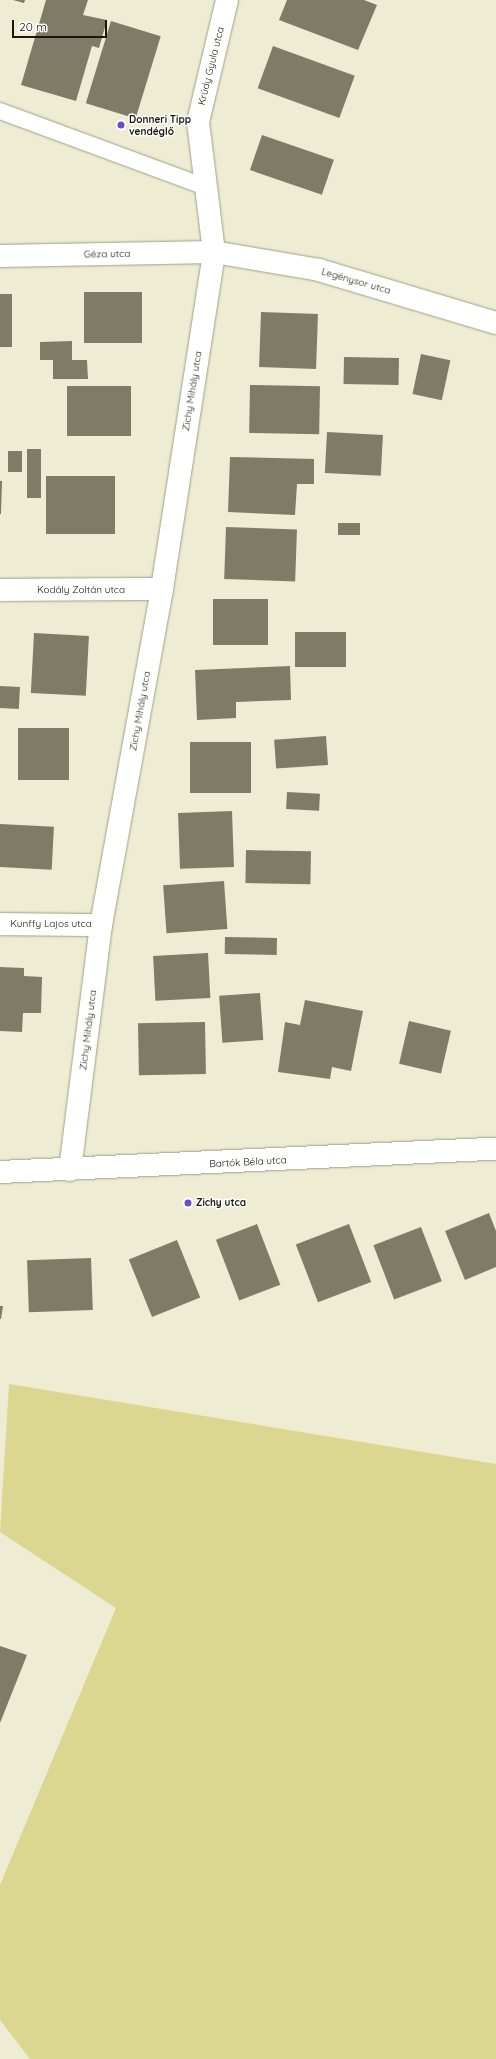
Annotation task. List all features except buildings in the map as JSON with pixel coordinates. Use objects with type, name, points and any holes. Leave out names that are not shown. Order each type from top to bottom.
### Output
[{"type":"street","name":"Krúdy Gyula utca","points":[[214,252],[198,122],[227,0]]},
{"type":"street","name":"Géza utca","points":[[0,256],[214,252]]},
{"type":"street","name":"Legénysor utca","points":[[214,252],[319,270],[496,323]]},
{"type":"street","name":"Zichy Mihály utca","points":[[70,1170],[101,925],[162,590],[214,252]]},
{"type":"street","name":"Kodály Zoltán utca","points":[[0,590],[162,590]]},
{"type":"street","name":"Kunffy Lajos utca","points":[[0,924],[101,925]]},
{"type":"street","name":"Bartók Béla utca","points":[[0,1172],[70,1170],[496,1149]]},
{"type":"lane","points":[[0,111],[206,187]]},
{"type":"shaded area","points":[[9,1384],[496,1464],[496,2059],[30,2059],[0,2020],[0,1885],[116,1608],[0,1532]]},
{"type":"place","name":"Donneri Tipp vendéglő","points":[[121,125]]},
{"type":"place","name":"Zichy utca","points":[[188,1203]]}]
